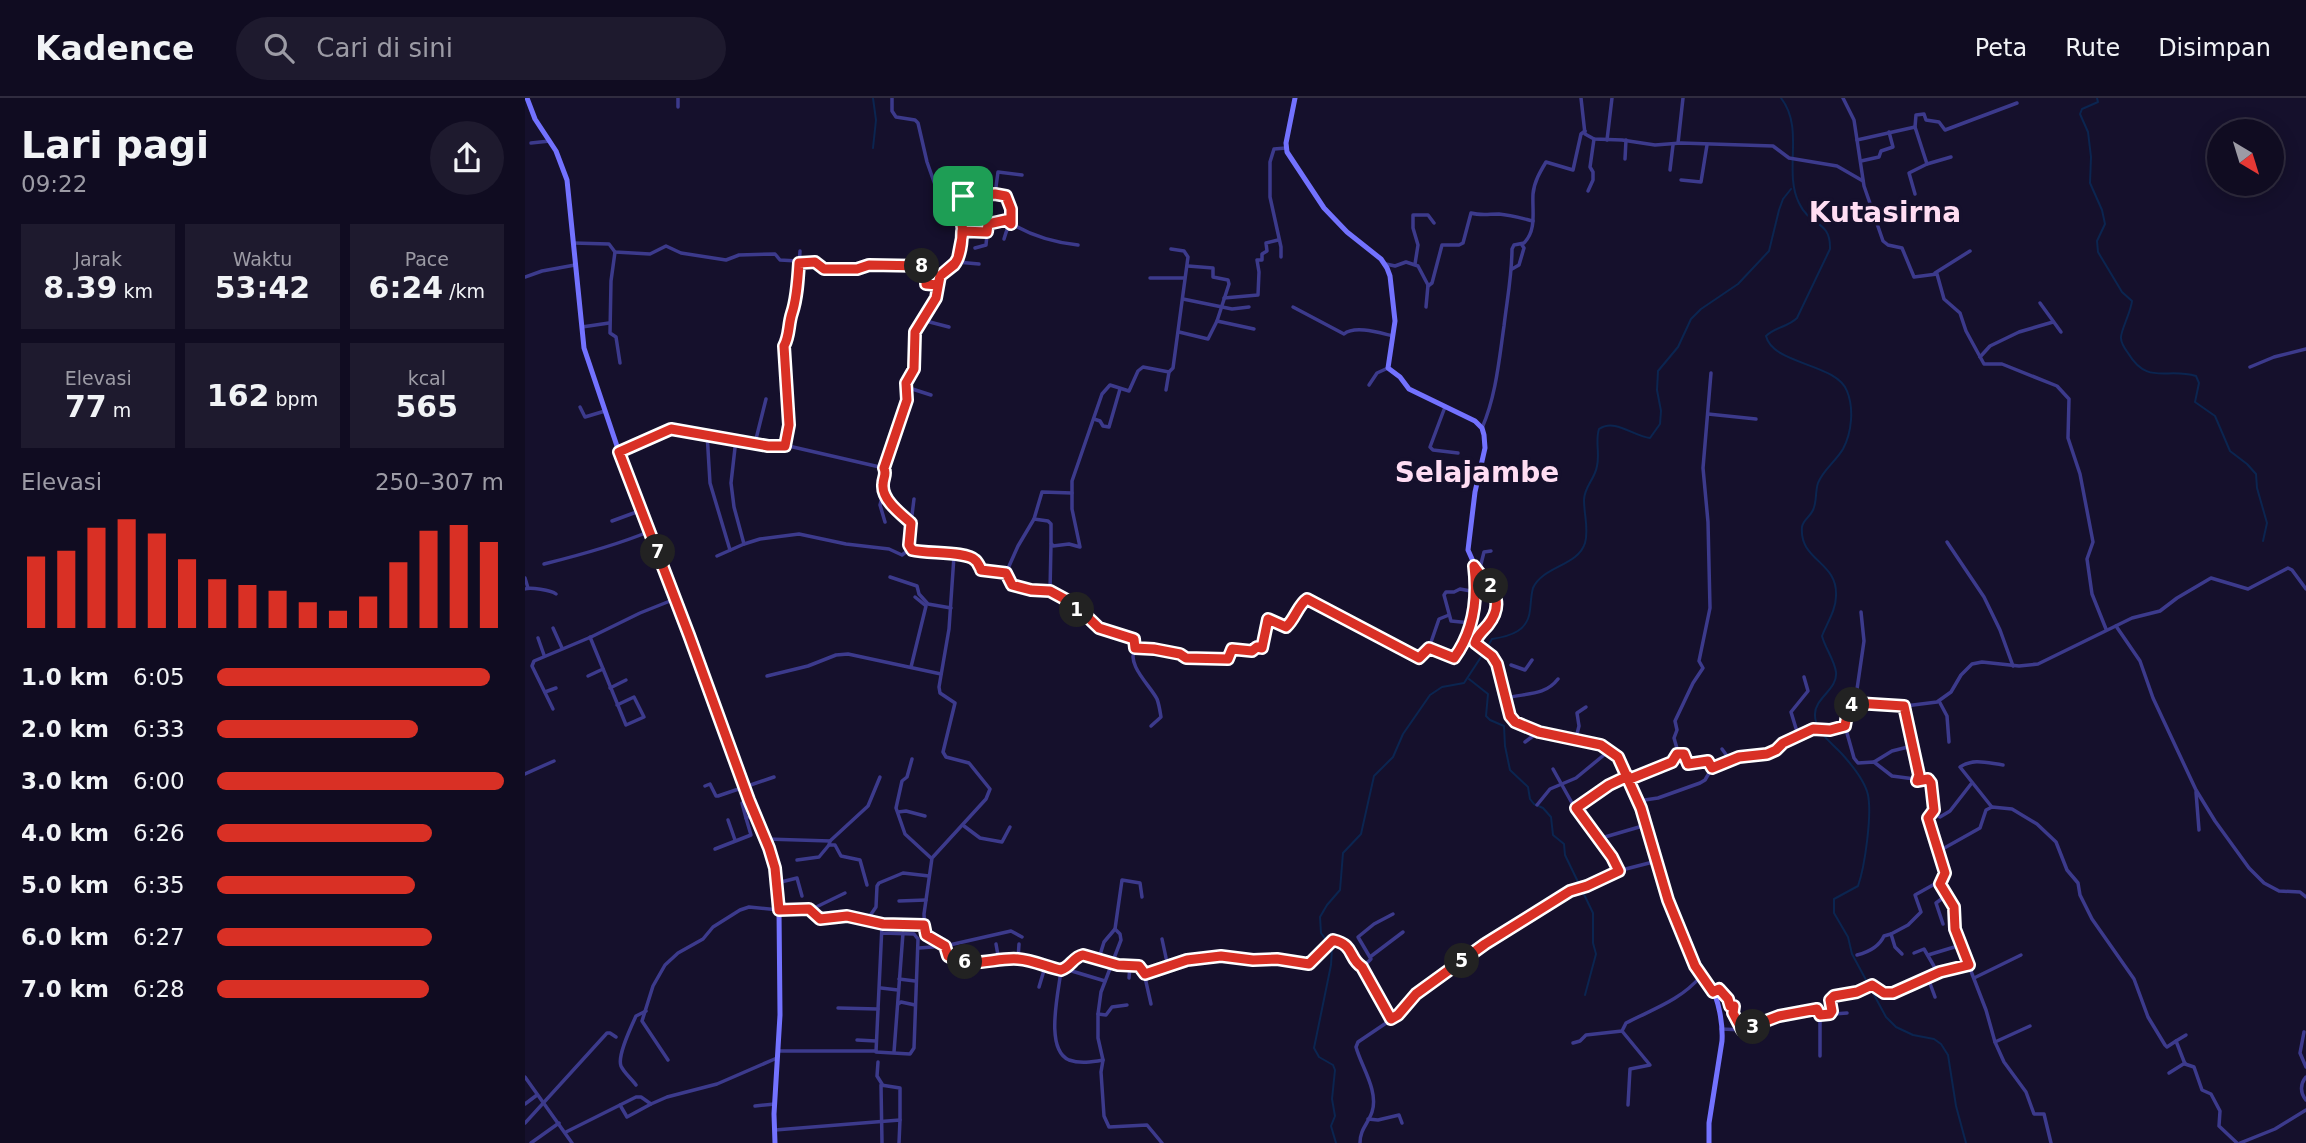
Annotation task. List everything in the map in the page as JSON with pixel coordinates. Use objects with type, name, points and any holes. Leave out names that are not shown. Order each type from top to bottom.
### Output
[{"type":"street","points":[[678,98],[678,107]]},
{"type":"street","points":[[892,98],[892,111],[895,116],[917,122],[926,162],[943,200],[995,194],[1009,199],[1011,224],[1004,239]]},
{"type":"street","points":[[1295,98],[1286,148],[1321,204],[1342,227],[1384,263],[1395,266],[1405,262],[1415,264],[1421,269],[1428,286],[1426,307]]},
{"type":"street","points":[[1581,98],[1585,131],[1587,136],[1594,139],[1626,140],[1655,145],[1773,146],[1790,158],[1837,166],[1863,180]]},
{"type":"street","points":[[1607,140],[1612,98]]},
{"type":"street","points":[[1670,170],[1683,98]]},
{"type":"street","points":[[1843,98],[1854,120],[1863,180],[1883,241],[1902,248],[1914,277],[1935,273],[1970,251]]},
{"type":"street","points":[[527,99],[567,180],[584,348],[619,452],[775,868],[779,910],[779,1054],[775,1143]]},
{"type":"street","points":[[1927,164],[1915,127],[1916,115],[1924,114],[1925,120],[1931,122],[1939,121],[1945,130],[2017,103]]},
{"type":"street","points":[[1857,140],[1915,127]]},
{"type":"street","points":[[1429,648],[1454,658],[1471,623],[1477,592],[1476,569],[1468,547],[1485,443],[1482,428],[1498,369],[1513,246],[1522,245],[1531,235],[1533,192],[1545,163],[1573,170],[1581,134],[1585,131]]},
{"type":"street","points":[[1861,161],[1879,158],[1881,151],[1893,147],[1889,132]]},
{"type":"street","points":[[1588,191],[1593,180],[1590,167],[1594,139]]},
{"type":"street","points":[[1625,159],[1626,140]]},
{"type":"street","points":[[531,144],[549,141]]},
{"type":"street","points":[[1681,180],[1701,182],[1707,145]]},
{"type":"street","points":[[1281,257],[1270,203],[1270,162],[1274,149],[1286,148]]},
{"type":"street","points":[[1915,194],[1909,173],[1951,157]]},
{"type":"street","points":[[995,194],[998,172],[1022,175]]},
{"type":"street","points":[[885,522],[880,500],[884,490],[884,468],[907,400],[906,387],[914,369],[914,336],[936,298],[940,276],[957,262],[962,231],[959,204],[952,199]]},
{"type":"street","points":[[1428,286],[1432,283],[1442,245],[1463,243],[1471,213],[1483,216],[1518,216],[1533,221]]},
{"type":"street","points":[[961,222],[982,215]]},
{"type":"street","points":[[1415,264],[1418,246],[1413,215],[1428,215],[1434,223]]},
{"type":"street","points":[[975,248],[986,246],[987,224],[1006,220],[1035,236],[1049,238],[1058,243],[1078,245]]},
{"type":"street","points":[[962,231],[987,232]]},
{"type":"street","points":[[1224,298],[1258,295],[1257,260],[1262,260],[1262,254],[1267,251],[1266,243],[1279,239]]},
{"type":"street","points":[[573,243],[610,244],[615,252],[611,281],[610,334],[617,337],[620,363]]},
{"type":"street","points":[[1511,269],[1519,265],[1524,248],[1522,245]]},
{"type":"street","points":[[615,252],[650,254],[666,246],[681,253],[723,259],[740,255],[775,254],[780,260],[815,262],[824,269],[857,269],[869,265],[936,266]]},
{"type":"street","points":[[1167,390],[1169,372],[1174,368],[1184,299],[1184,278],[1188,265],[1186,253],[1171,249]]},
{"type":"street","points":[[785,446],[789,425],[784,346],[789,337],[791,314],[795,304],[800,251]]},
{"type":"street","points":[[957,262],[979,264]]},
{"type":"street","points":[[1384,263],[1391,280],[1395,321],[1388,368]]},
{"type":"street","points":[[525,277],[575,265]]},
{"type":"street","points":[[1179,332],[1206,341],[1217,321],[1229,284],[1228,280],[1213,277],[1213,268],[1188,265]]},
{"type":"street","points":[[926,266],[926,284],[938,285]]},
{"type":"street","points":[[1935,273],[1944,299],[1960,313],[1965,329],[1985,365],[2002,364],[2057,386],[2070,398],[2067,435],[2080,474],[2093,542],[2087,559],[2092,594],[2106,629]]},
{"type":"street","points":[[1150,278],[1184,278]]},
{"type":"street","points":[[1184,299],[1231,309],[1249,307]]},
{"type":"street","points":[[2040,303],[2061,332]]},
{"type":"street","points":[[1293,307],[1343,333],[1349,330],[1370,330],[1393,336]]},
{"type":"street","points":[[922,320],[949,327]]},
{"type":"street","points":[[1217,321],[1254,329]]},
{"type":"street","points":[[1980,357],[1990,346],[2018,332],[2053,321]]},
{"type":"street","points":[[580,327],[610,323]]},
{"type":"street","points":[[2250,367],[2274,357],[2306,349]]},
{"type":"street","points":[[1051,543],[1055,546],[1069,544],[1080,547],[1072,509],[1076,466],[1107,387],[1113,385],[1129,391],[1138,371],[1143,367],[1169,372]]},
{"type":"street","points":[[1388,368],[1400,376],[1410,390],[1475,421],[1482,428]]},
{"type":"street","points":[[1369,385],[1377,373],[1388,368]]},
{"type":"street","points":[[1576,808],[1609,785],[1672,762],[1677,754],[1674,736],[1678,730],[1675,720],[1702,670],[1699,660],[1710,608],[1708,523],[1703,468],[1711,373]]},
{"type":"street","points":[[906,387],[931,395]]},
{"type":"street","points":[[1094,419],[1109,427],[1120,389]]},
{"type":"street","points":[[755,443],[765,399]]},
{"type":"street","points":[[580,407],[585,417],[605,411]]},
{"type":"street","points":[[1445,407],[1430,447],[1433,450],[1458,453]]},
{"type":"street","points":[[1708,414],[1756,419]]},
{"type":"street","points":[[619,452],[671,429],[785,446],[884,468]]},
{"type":"street","points":[[707,433],[711,486],[730,550]]},
{"type":"street","points":[[736,439],[731,483],[744,544]]},
{"type":"street","points":[[884,490],[896,511],[911,523]]},
{"type":"street","points":[[1006,573],[1034,519],[1042,492],[1072,493]]},
{"type":"street","points":[[717,556],[760,539],[799,534],[846,544],[889,549],[902,555],[910,548],[914,499]]},
{"type":"street","points":[[612,521],[642,510]]},
{"type":"street","points":[[1034,519],[1051,524],[1050,591]]},
{"type":"street","points":[[544,564],[585,555],[650,531]]},
{"type":"street","points":[[1947,542],[1984,597],[2013,666]]},
{"type":"street","points":[[910,548],[926,553],[968,556],[975,559],[981,570],[1006,573]]},
{"type":"street","points":[[1476,569],[1483,554],[1491,551]]},
{"type":"street","points":[[954,556],[951,608],[939,691],[955,703],[943,754],[969,763],[990,789],[986,799],[964,826],[932,858],[924,925],[927,936],[945,946],[948,956],[957,960],[981,963],[1019,959],[1105,981]]},
{"type":"street","points":[[1856,703],[1904,706],[1939,701],[1951,692],[1961,674],[1972,664],[1982,662],[2013,666],[2038,663],[2106,629],[2138,616],[2160,611],[2211,578],[2244,589],[2288,568],[2306,589]]},
{"type":"street","points":[[1476,569],[1492,587],[1496,603],[1491,620],[1476,640],[1476,644],[1497,664],[1511,719],[1539,732],[1576,738],[1610,750],[1620,760],[1639,801],[1666,895],[1695,966],[1713,992],[1722,1018],[1709,1143]]},
{"type":"street","points":[[1006,573],[1012,585],[1050,591],[1074,604],[1099,628],[1134,639],[1135,648],[1132,654],[1135,665],[1142,674],[1146,687],[1158,701],[1161,713],[1161,717],[1152,722],[1151,726]]},
{"type":"street","points":[[890,577],[917,586],[919,594],[928,604],[951,608]]},
{"type":"street","points":[[525,578],[526,588],[550,590],[556,594]]},
{"type":"street","points":[[1471,623],[1452,621],[1445,598],[1446,592],[1460,589],[1477,592]]},
{"type":"street","points":[[911,667],[926,606],[915,597]]},
{"type":"street","points":[[1135,648],[1180,654],[1186,658],[1230,658],[1232,649],[1252,651],[1263,647],[1268,619],[1286,627],[1307,599],[1419,658],[1429,648],[1439,619],[1449,615]]},
{"type":"street","points":[[553,709],[532,663],[544,655],[675,600]]},
{"type":"street","points":[[1861,612],[1864,641],[1856,703],[1847,715],[1845,726],[1856,761],[1874,762],[1892,751],[1912,746]]},
{"type":"street","points":[[2116,626],[2140,661],[2153,698],[2196,790],[2221,829],[2259,879],[2273,889],[2300,892],[2306,896]]},
{"type":"street","points":[[553,628],[562,648]]},
{"type":"street","points":[[590,637],[617,705],[627,726],[644,717],[634,697],[617,705]]},
{"type":"street","points":[[538,638],[544,655]]},
{"type":"street","points":[[767,676],[808,666],[836,655],[848,654],[941,674]]},
{"type":"street","points":[[1511,665],[1525,670],[1532,660]]},
{"type":"street","points":[[588,676],[603,669]]},
{"type":"street","points":[[1798,735],[1791,712],[1808,691],[1804,677]]},
{"type":"street","points":[[1506,698],[1543,692],[1559,679]]},
{"type":"street","points":[[610,688],[626,680]]},
{"type":"street","points":[[545,692],[556,688]]},
{"type":"street","points":[[1939,701],[1947,716],[1949,742]]},
{"type":"street","points":[[1904,706],[1919,775],[1917,781]]},
{"type":"street","points":[[1576,738],[1579,726],[1577,713],[1586,707]]},
{"type":"street","points":[[1639,801],[1700,783],[1712,768],[1739,757],[1767,754],[1813,729],[1845,726]]},
{"type":"street","points":[[1525,742],[1539,732]]},
{"type":"street","points":[[1537,805],[1550,789],[1576,777],[1610,750]]},
{"type":"street","points":[[1722,750],[1730,760]]},
{"type":"street","points":[[1677,754],[1684,754],[1688,764],[1708,761],[1712,768]]},
{"type":"street","points":[[912,759],[908,776],[902,781],[897,797],[898,812],[907,837],[932,858]]},
{"type":"street","points":[[1992,807],[1960,770],[1961,765],[1985,760],[2003,765]]},
{"type":"street","points":[[525,774],[554,761]]},
{"type":"street","points":[[1857,955],[1879,945],[1884,936],[1909,925],[1921,912],[1915,895],[1940,881],[1945,873],[1928,818],[1934,807],[1930,781],[1890,775],[1874,762]]},
{"type":"street","points":[[1553,769],[1619,871]]},
{"type":"street","points":[[705,786],[710,784],[716,796],[774,777]]},
{"type":"street","points":[[797,860],[820,858],[829,843],[868,806],[880,777]]},
{"type":"street","points":[[1932,813],[1940,817],[1947,814],[1972,784]]},
{"type":"street","points":[[2196,790],[2199,830]]},
{"type":"street","points":[[715,849],[751,835],[742,803],[749,800]]},
{"type":"street","points":[[1939,851],[1980,828],[1986,810],[1992,807],[2013,809],[2037,824],[2056,842],[2067,870],[2078,883],[2080,895],[2094,923],[2136,983],[2148,1017],[2166,1046],[2186,1035]]},
{"type":"street","points":[[898,812],[906,811],[925,816]]},
{"type":"street","points":[[746,818],[756,814]]},
{"type":"street","points":[[728,820],[735,840]]},
{"type":"street","points":[[1598,839],[1646,825]]},
{"type":"street","points":[[964,826],[980,838],[1001,845],[1010,827]]},
{"type":"street","points":[[766,839],[835,845],[841,856],[859,859],[867,885]]},
{"type":"street","points":[[1360,1143],[1361,1132],[1372,1111],[1372,1097],[1356,1045],[1360,1040],[1398,1015],[1416,994],[1470,955],[1570,891],[1619,871],[1657,860]]},
{"type":"street","points":[[867,920],[876,907],[879,883],[903,873],[929,876]]},
{"type":"street","points":[[776,883],[797,878],[802,896]]},
{"type":"street","points":[[1099,958],[1104,942],[1115,929],[1122,880],[1140,883],[1142,897]]},
{"type":"street","points":[[1940,881],[1956,913],[1955,926],[1995,1042],[2004,1062],[2026,1092],[2034,1114],[2044,1114],[2052,1143]]},
{"type":"street","points":[[668,1060],[642,1021],[653,986],[665,965],[678,953],[701,941],[713,927],[740,910],[759,907],[810,910],[845,894]]},
{"type":"street","points":[[1943,924],[1935,903],[1947,895]]},
{"type":"street","points":[[899,901],[926,900]]},
{"type":"street","points":[[810,910],[820,919],[847,916],[883,924],[924,925]]},
{"type":"street","points":[[1370,957],[1358,937],[1393,914]]},
{"type":"street","points":[[876,1052],[883,924]]},
{"type":"street","points":[[1115,929],[1121,939],[1105,981],[1098,1014],[1098,1038],[1103,1060],[1101,1072],[1104,1116],[1108,1126],[1147,1125],[1162,1143]]},
{"type":"street","points":[[918,948],[945,946],[1011,931],[1022,937]]},
{"type":"street","points":[[1362,968],[1370,957],[1403,932]]},
{"type":"street","points":[[620,1105],[627,1117],[667,1097],[717,1084],[779,1054],[911,1054],[918,939],[915,934],[882,933]]},
{"type":"street","points":[[894,1052],[903,933]]},
{"type":"street","points":[[1891,934],[1895,947],[1902,954]]},
{"type":"street","points":[[1163,939],[1168,967]]},
{"type":"street","points":[[1144,973],[1187,960],[1221,956],[1309,964],[1333,940],[1347,945],[1391,1019]]},
{"type":"street","points":[[996,944],[999,961]]},
{"type":"street","points":[[1019,944],[1019,959]]},
{"type":"street","points":[[1928,956],[1961,945]]},
{"type":"street","points":[[1915,953],[1924,948],[1938,973]]},
{"type":"street","points":[[1974,978],[2021,955]]},
{"type":"street","points":[[1103,1060],[1075,1061],[1059,1051],[1055,1026],[1063,969],[1078,956],[1099,958],[1112,964],[1140,966],[1151,1003]]},
{"type":"street","points":[[1830,1014],[1830,1000],[1834,996],[1857,992],[1872,985],[1888,994],[1938,973],[1969,965]]},
{"type":"street","points":[[1129,978],[1130,966]]},
{"type":"street","points":[[1039,987],[1045,967]]},
{"type":"street","points":[[1622,1031],[1626,1023],[1664,1006],[1694,985],[1702,976]]},
{"type":"street","points":[[1928,978],[1935,998]]},
{"type":"street","points":[[899,979],[915,981]]},
{"type":"street","points":[[881,988],[898,990]]},
{"type":"street","points":[[1713,992],[1719,989],[1728,999],[1730,1006],[1734,1006],[1733,1013],[1742,1030]]},
{"type":"street","points":[[897,1005],[901,1002],[915,1004]]},
{"type":"street","points":[[1098,1014],[1106,1015],[1114,1007],[1127,1005]]},
{"type":"street","points":[[838,1008],[879,1009]]},
{"type":"street","points":[[1720,1029],[1742,1030],[1779,1016],[1818,1009],[1820,1056]]},
{"type":"street","points":[[636,1085],[620,1062],[636,1016],[646,1011]]},
{"type":"street","points":[[1820,1015],[1847,1013]]},
{"type":"street","points":[[1995,1042],[2030,1026]]},
{"type":"street","points":[[1573,1043],[1580,1041],[1585,1035],[1622,1031]]},
{"type":"street","points":[[1622,1031],[1650,1065],[1630,1069],[1629,1105]]},
{"type":"street","points":[[525,1124],[607,1033],[610,1032],[616,1037]]},
{"type":"street","points":[[2304,1032],[2300,1053],[2306,1067]]},
{"type":"street","points":[[857,1040],[876,1041]]},
{"type":"street","points":[[2176,1041],[2185,1063],[2194,1067],[2202,1090],[2211,1094],[2220,1111],[2219,1126],[2238,1143],[2275,1129],[2306,1110]]},
{"type":"street","points":[[879,1062],[877,1076],[882,1084],[900,1088],[899,1143]]},
{"type":"street","points":[[2169,1073],[2185,1063]]},
{"type":"street","points":[[525,1077],[572,1143]]},
{"type":"street","points":[[2306,1077],[2301,1092],[2306,1100]]},
{"type":"street","points":[[881,1143],[879,1087],[882,1084]]},
{"type":"street","points":[[525,1104],[537,1095]]},
{"type":"street","points":[[566,1132],[639,1096],[650,1104]]},
{"type":"street","points":[[755,1106],[775,1104]]},
{"type":"street","points":[[1368,1119],[1378,1120],[1399,1115],[1402,1123]]},
{"type":"street","points":[[775,1130],[900,1119]]},
{"type":"street","points":[[530,1143],[559,1123]]},
{"type":"waterway","points":[[873,98],[876,120],[873,148]]},
{"type":"waterway","points":[[1781,98],[1792,123],[1795,191],[1804,211],[1824,228],[1830,249],[1797,318],[1766,336],[1771,346],[1780,353],[1841,382],[1847,391],[1851,412],[1846,442],[1820,478],[1814,507],[1802,527],[1806,547],[1831,575],[1836,596],[1833,611],[1822,636],[1835,667],[1836,678],[1816,708],[1815,720],[1820,731],[1846,758],[1861,779],[1869,804],[1867,840],[1858,886],[1834,899],[1834,913],[1848,937],[1852,954],[1886,1017],[1896,1027],[1913,1035],[1934,1039],[1948,1055],[1956,1106],[1966,1143]]},
{"type":"waterway","points":[[2097,98],[2098,102],[2082,109],[2080,114],[2088,132],[2090,183],[2105,224],[2097,241],[2098,252],[2122,292],[2132,301],[2121,335],[2122,342],[2135,363],[2143,369],[2158,374],[2196,376],[2199,383],[2195,402],[2215,416],[2230,451],[2256,474],[2267,523],[2263,541]]},
{"type":"waterway","points":[[1486,649],[1492,639],[1512,634],[1522,628],[1529,617],[1533,588],[1538,581],[1581,551],[1587,532],[1584,495],[1597,466],[1599,429],[1618,426],[1650,438],[1660,424],[1658,371],[1678,347],[1691,319],[1738,284],[1769,251],[1779,210],[1791,189]]},
{"type":"waterway","points":[[1336,1143],[1331,1126],[1335,1116],[1332,1099],[1335,1070],[1333,1065],[1319,1057],[1314,1048],[1332,948],[1321,933],[1320,917],[1340,890],[1343,853],[1361,834],[1374,776],[1393,757],[1403,734],[1430,695],[1442,687],[1464,683],[1483,654]]},
{"type":"waterway","points":[[1469,679],[1488,694],[1486,716],[1504,726],[1510,770],[1528,787],[1530,799],[1534,804],[1543,808],[1551,817],[1553,835],[1564,844],[1565,855],[1593,913],[1593,943],[1596,954],[1585,995]]},
{"type":"district","name":"Kutasirna","points":[[1885,212]]},
{"type":"district","name":"Selajambe","points":[[1477,472]]},
{"type":"route","points":[[963,196],[951,197],[952,201],[959,204],[962,227],[962,237],[958,258],[940,276],[936,298],[915,332],[914,369],[906,383],[907,400],[884,468],[885,493],[898,513],[911,523],[909,545],[912,550],[968,556],[975,559],[981,570],[1006,573],[1012,585],[1050,591],[1074,604],[1077,610],[1099,628],[1134,639],[1135,648],[1202,659],[1228,659],[1232,649],[1252,651],[1257,647],[1262,648],[1268,619],[1286,627],[1307,599],[1419,658],[1429,648],[1454,658],[1474,613],[1477,592],[1474,566],[1492,587],[1496,603],[1493,617],[1475,643],[1492,656],[1497,664],[1510,716],[1515,722],[1539,732],[1601,745],[1618,757],[1630,779],[1637,796],[1664,889],[1695,966],[1713,992],[1719,989],[1728,999],[1730,1006],[1734,1006],[1733,1013],[1742,1030],[1779,1016],[1805,1011],[1818,1009],[1820,1015],[1830,1014],[1830,1000],[1834,996],[1857,992],[1872,985],[1884,993],[1898,992],[1940,972],[1969,965],[1955,929],[1954,907],[1940,884],[1945,873],[1928,818],[1934,811],[1931,783],[1928,779],[1917,781],[1919,775],[1904,706],[1856,703],[1851,706],[1845,726],[1807,731],[1767,754],[1739,757],[1712,768],[1708,761],[1688,764],[1684,754],[1677,754],[1672,762],[1630,779],[1628,776],[1609,785],[1576,808],[1612,857],[1619,871],[1570,891],[1485,944],[1416,994],[1398,1015],[1391,1019],[1351,950],[1345,943],[1333,940],[1328,942],[1309,964],[1277,959],[1207,956],[1145,974],[1140,966],[1112,964],[1083,955],[1061,970],[1015,959],[981,963],[949,958],[945,946],[926,935],[924,925],[883,924],[847,916],[820,919],[809,909],[779,910],[775,868],[769,848],[619,452],[671,429],[707,433],[768,446],[785,446],[789,425],[784,346],[789,337],[791,314],[795,304],[799,263],[815,262],[824,269],[857,269],[869,265],[926,266],[926,284],[938,285],[940,276],[957,262],[957,260],[958,258],[959,250],[962,237],[962,231],[974,231],[987,232],[988,224],[1006,220],[1011,224],[1011,209],[1006,196],[963,196]]}]
